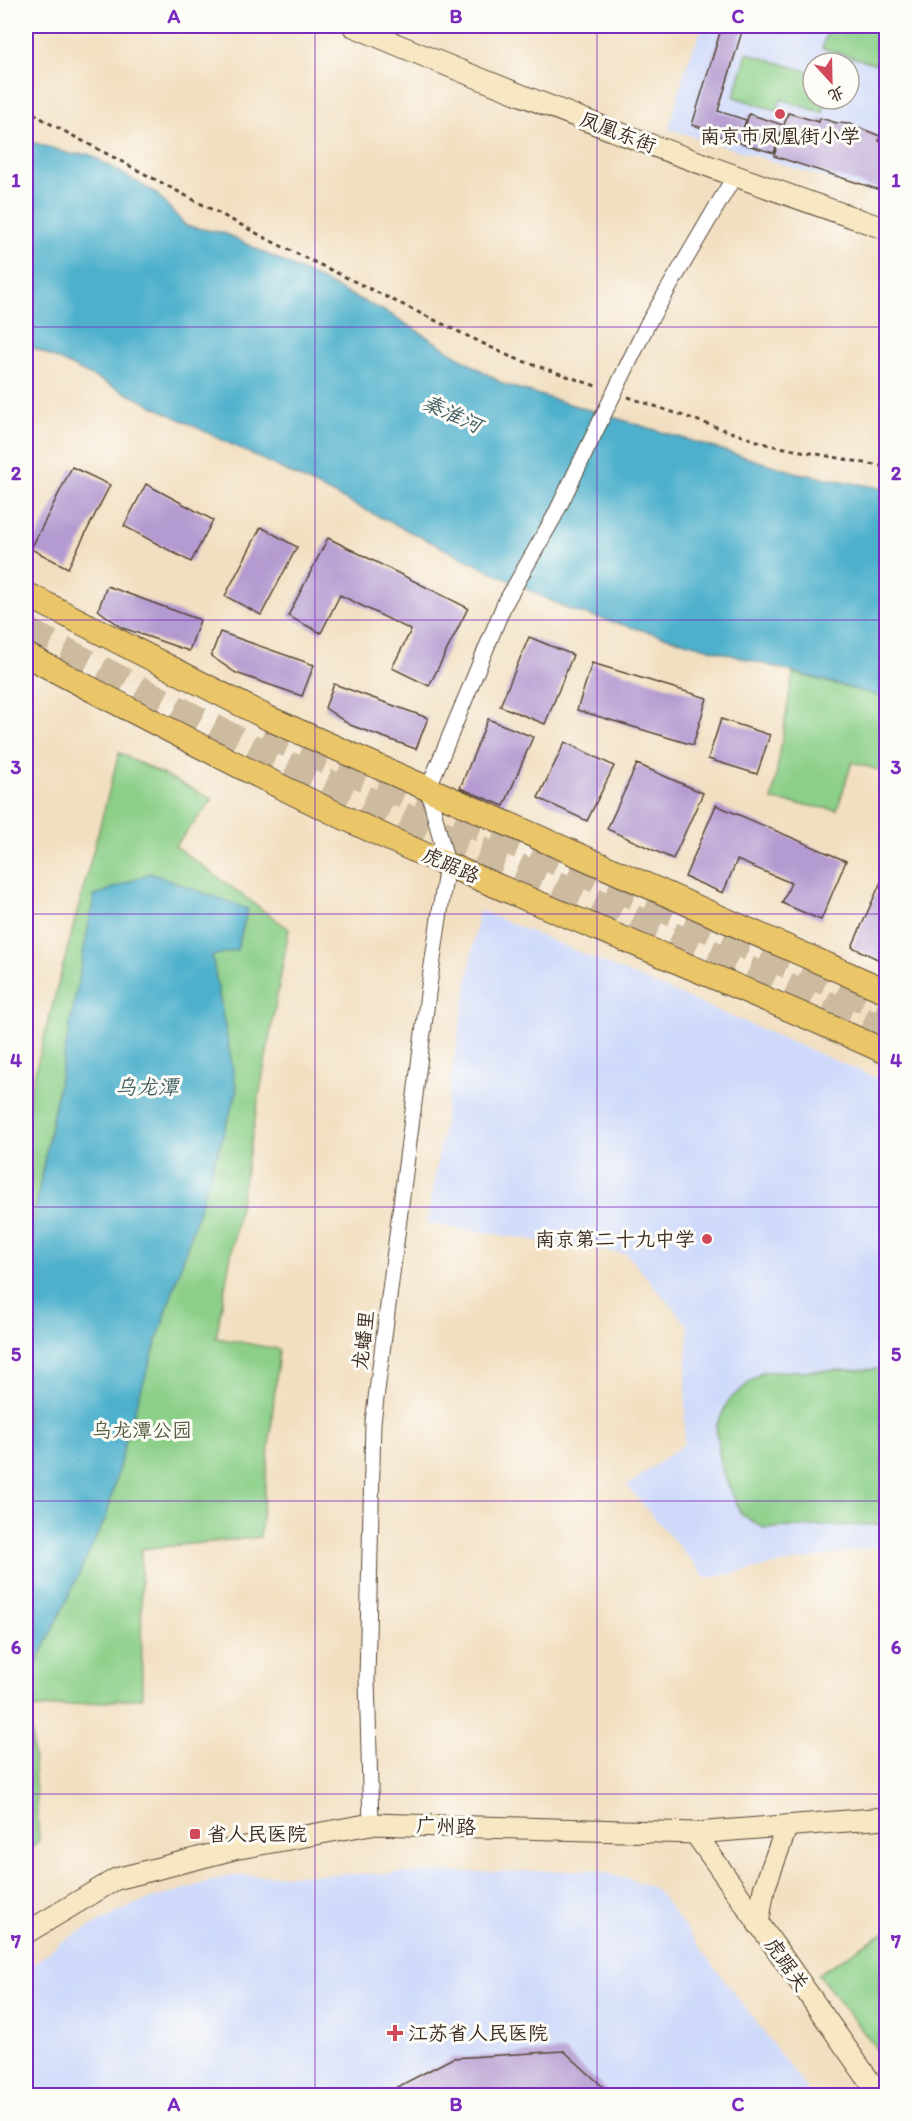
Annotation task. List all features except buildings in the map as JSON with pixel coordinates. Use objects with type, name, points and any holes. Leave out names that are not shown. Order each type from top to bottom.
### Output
[{"type":"main road","points":[[26,594],[268,718],[886,991]]},
{"type":"main road","name":"虎踞路","points":[[26,655],[259,777],[447,864],[782,1004],[886,1052]]},
{"type":"street","name":"凤凰东街","points":[[353,26],[453,69],[734,177],[886,229]]},
{"type":"street","points":[[447,864],[428,789],[504,605],[554,517],[647,325],[734,177]]},
{"type":"street","name":"龙蟠里","points":[[371,1824],[367,1679],[373,1422],[429,986],[447,864]]},
{"type":"street","name":"广州路","points":[[26,1934],[116,1879],[234,1849],[371,1824],[694,1833],[886,1818]]},
{"type":"street","points":[[758,1924],[765,1888],[787,1826]]},
{"type":"street","name":"虎踞关","points":[[694,1833],[880,2096]]},
{"type":"path","points":[[26,108],[47,122],[275,243],[511,357],[601,388]]},
{"type":"path","points":[[623,395],[769,445],[886,467]]},
{"type":"path","points":[[26,1644],[31,1644]]},
{"type":"shaded area","name":"南京市凤凰街小学","points":[[703,26],[758,26],[773,29],[775,26],[886,26],[886,197],[669,129],[685,69]]},
{"type":"shaded area","name":"南京第二十九中学","points":[[479,910],[886,1082],[886,1545],[706,1578],[627,1486],[684,1444],[688,1326],[627,1254],[427,1224]]},
{"type":"shaded area","name":"江苏省人民医院","points":[[594,1870],[627,1878],[656,1889],[811,2095],[26,2096],[26,1970],[62,1941],[135,1904],[229,1876]]},
{"type":"green space","points":[[829,26],[886,26],[886,67],[861,60],[861,51],[832,51],[822,48]]},
{"type":"green space","points":[[747,53],[801,69],[801,106],[781,99],[778,111],[734,97]]},
{"type":"green space","points":[[793,673],[886,698],[886,772],[852,762],[837,810],[772,800]]},
{"type":"green space","name":"乌龙潭公园","points":[[119,753],[213,799],[175,846],[289,929],[216,1338],[279,1349],[260,1537],[141,1549],[142,1698],[30,1709],[39,1840],[26,1854],[26,1106]]},
{"type":"green space","points":[[886,1369],[886,1524],[764,1528],[741,1514],[721,1467],[716,1426],[729,1400],[762,1372]]},
{"type":"green space","points":[[886,1931],[886,2061],[818,1974]]},
{"type":"water","name":"秦淮河","points":[[26,138],[70,154],[89,154],[156,193],[186,226],[224,233],[390,314],[503,384],[798,473],[886,489],[886,698],[570,610],[26,344]]},
{"type":"water","name":"乌龙潭","points":[[150,873],[248,909],[237,950],[212,956],[237,1092],[128,1431],[107,1515],[26,1686],[26,1258],[94,896]]},
{"type":"tunnel","points":[[26,631],[272,758],[886,1031]]},
{"type":"tunnel","points":[[263,733],[886,1009]]},
{"type":"place","name":"南京市凤凰街小学","points":[[780,114]]},
{"type":"place","name":"南京第二十九中学","points":[[707,1239]]},
{"type":"place","name":"省人民医院","points":[[195,1834]]},
{"type":"place","name":"江苏省人民医院","points":[[395,2033]]}]
